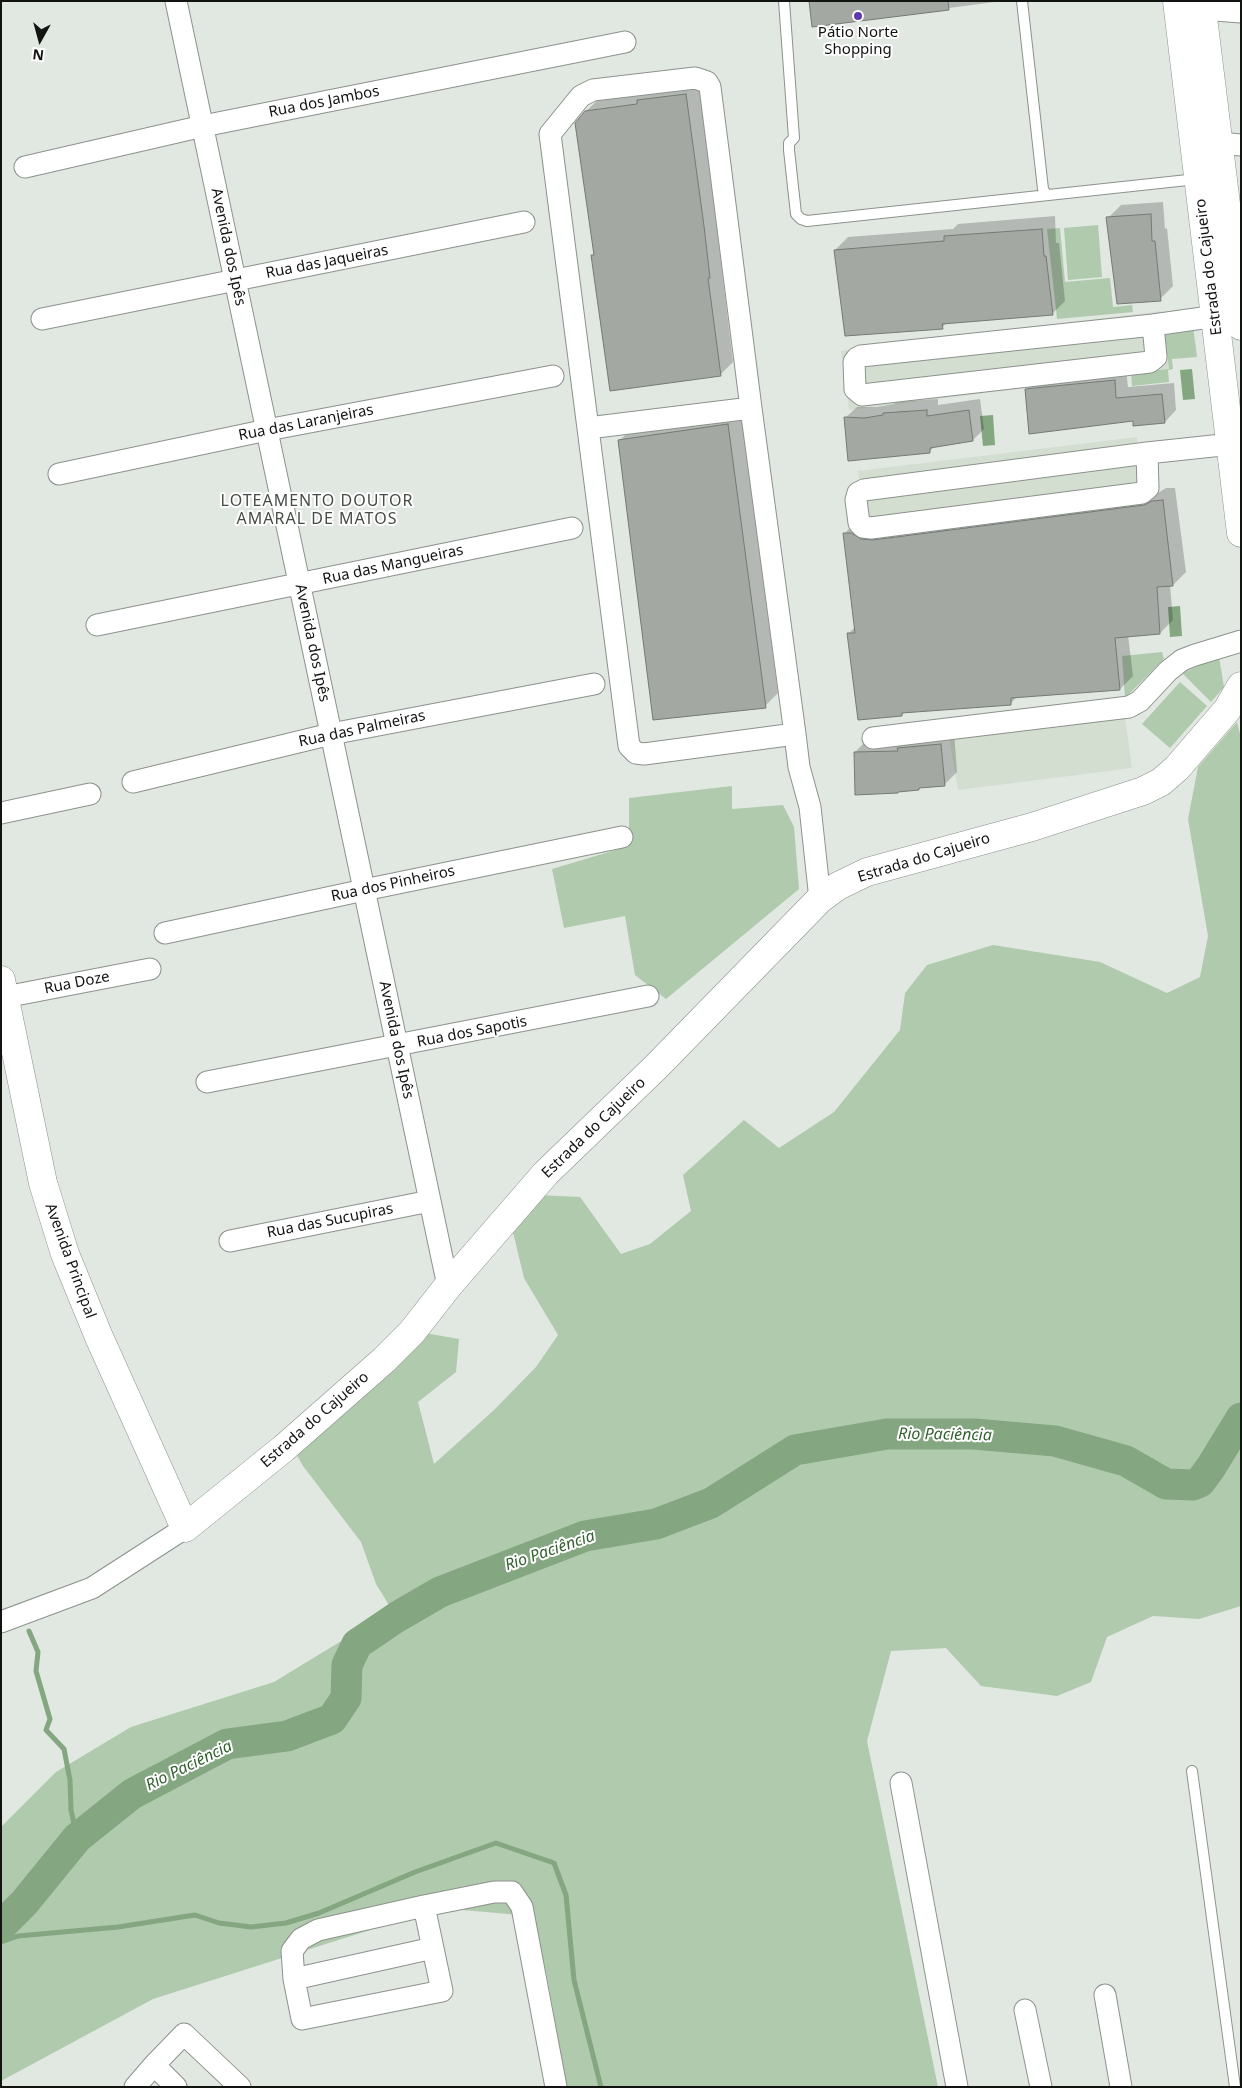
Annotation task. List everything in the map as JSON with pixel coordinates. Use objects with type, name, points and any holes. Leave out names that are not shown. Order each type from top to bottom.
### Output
[{"type":"street","name":"Avenida dos Ipês","points":[[176,1],[448,1286]]},
{"type":"street","points":[[1194,4],[1241,12]]},
{"type":"street","name":"Estrada do Cajueiro","points":[[1194,4],[1200,93],[1211,178],[1234,306],[1236,443],[1241,533]]},
{"type":"street","name":"Rua dos Jambos","points":[[25,167],[202,126],[624,42]]},
{"type":"street","points":[[795,734],[644,754],[631,750],[629,746],[550,134],[586,92],[695,78],[707,82],[710,87],[795,734],[799,767],[810,807],[820,899]]},
{"type":"street","name":"Estrada do Cajueiro","points":[[1200,93],[1230,144],[1211,178]]},
{"type":"street","name":"Rua das Jaqueiras","points":[[42,319],[524,222]]},
{"type":"street","points":[[1153,325],[1156,357],[1150,362],[862,395],[855,389],[854,362],[861,356],[1153,325],[1234,306]]},
{"type":"street","name":"Rua das Laranjeiras","points":[[59,474],[267,430],[553,376]]},
{"type":"street","points":[[588,428],[752,408]]},
{"type":"street","points":[[1147,453],[1148,488],[1142,493],[871,528],[863,527],[859,523],[856,500],[858,493],[864,490],[1147,453],[1236,443]]},
{"type":"street","name":"Rua das Mangueiras","points":[[96,625],[572,528]]},
{"type":"street","points":[[873,738],[1129,707],[1140,701],[1168,671],[1182,660],[1241,642]]},
{"type":"street","name":"Estrada do Cajueiro","points":[[1226,710],[1241,672]]},
{"type":"street","name":"Rua das Palmeiras","points":[[133,782],[331,734],[594,684]]},
{"type":"street","name":"Estrada do Cajueiro","points":[[1,1622],[92,1588],[185,1528],[284,1448],[384,1360],[412,1332],[448,1286],[546,1173],[656,1068],[820,899],[838,886],[867,872],[1032,827],[1143,791],[1160,782],[1177,768],[1226,710],[1241,686]]},
{"type":"street","points":[[1,813],[90,794]]},
{"type":"street","name":"Rua dos Pinheiros","points":[[165,934],[364,890],[622,837]]},
{"type":"street","name":"Rua Doze","points":[[3,988],[150,969]]},
{"type":"street","name":"Avenida Principal","points":[[3,988],[43,1183],[65,1254],[99,1337],[185,1528]]},
{"type":"street","name":"Rua dos Sapotis","points":[[207,1082],[648,996]]},
{"type":"street","name":"Rua das Sucupiras","points":[[230,1241],[430,1201]]},
{"type":"street","points":[[901,1784],[957,2087]]},
{"type":"street","points":[[424,1906],[442,1991],[302,2019],[294,1979],[292,1951],[301,1939],[318,1930],[424,1906],[494,1892],[512,1892],[522,1907],[556,2087]]},
{"type":"street","points":[[294,1979],[433,1948]]},
{"type":"street","points":[[1105,1995],[1121,2087]]},
{"type":"street","points":[[1025,2010],[1041,2087]]},
{"type":"street","points":[[135,2087],[184,2034],[240,2087]]},
{"type":"street","points":[[154,2066],[176,2087]]},
{"type":"lane","points":[[784,1],[794,138],[789,143],[789,150],[796,214],[801,219],[807,221],[1026,198],[1046,194],[1052,196],[1211,178]]},
{"type":"lane","points":[[1022,1],[1043,189],[1046,194]]},
{"type":"lane","points":[[1192,1771],[1235,2087]]},
{"type":"shaded area","points":[[1098,225],[1102,277],[1068,280],[1064,228]]},
{"type":"shaded area","points":[[1060,228],[1065,282],[1110,278],[1113,307],[1132,305],[1133,312],[1057,319],[1047,229]]},
{"type":"shaded area","points":[[1161,311],[1169,370],[849,410],[841,351]]},
{"type":"shaded area","points":[[1193,326],[1197,357],[1172,359],[1173,369],[1168,370],[1169,382],[1132,386],[1131,373],[1169,369],[1164,329]]},
{"type":"shaded area","points":[[1192,369],[1195,399],[1183,400],[1180,370]]},
{"type":"shaded area","points":[[993,415],[995,445],[983,446],[980,416]]},
{"type":"shaded area","points":[[1137,437],[1140,493],[866,528],[858,471]]},
{"type":"shaded area","points":[[1180,606],[1182,636],[1170,637],[1168,607]]},
{"type":"shaded area","points":[[1162,652],[1164,659],[1125,698],[1122,656]]},
{"type":"shaded area","points":[[1219,657],[1224,687],[1211,702],[1182,673]]},
{"type":"shaded area","points":[[1180,682],[1207,706],[1170,748],[1142,724]]},
{"type":"shaded area","points":[[1123,702],[1132,768],[958,790],[947,726]]},
{"type":"shaded area","points":[[1237,722],[1241,738],[1241,1606],[1199,1619],[1153,1616],[1107,1637],[1091,1682],[1057,1696],[981,1686],[946,1648],[891,1651],[867,1741],[938,2087],[567,2087],[546,1971],[532,1916],[439,1908],[153,1999],[1,2081],[1,1827],[56,1772],[131,1727],[274,1682],[392,1610],[376,1584],[361,1542],[303,1466],[294,1450],[425,1333],[459,1339],[456,1372],[418,1402],[434,1464],[494,1410],[536,1367],[558,1335],[524,1278],[513,1232],[537,1195],[580,1197],[621,1254],[650,1244],[691,1211],[683,1175],[744,1120],[779,1148],[834,1112],[900,1030],[905,993],[927,965],[993,945],[1100,962],[1167,993],[1200,977],[1208,936],[1188,819],[1198,767]]},
{"type":"shaded area","points":[[732,786],[732,809],[783,805],[794,827],[799,889],[666,999],[635,975],[625,916],[564,928],[552,869],[629,846],[629,798]]},
{"type":"building","name":"Pátio Norte Shopping","points":[[809,1],[948,1],[949,10],[812,27]]},
{"type":"building","points":[[686,94],[704,226],[710,278],[708,278],[721,376],[610,391],[591,255],[594,255],[575,123],[585,111],[637,104],[637,100]]},
{"type":"building","points":[[1151,214],[1152,241],[1155,241],[1161,301],[1117,304],[1106,217]]},
{"type":"building","points":[[1042,229],[1053,315],[942,324],[943,329],[845,336],[834,250],[944,241],[944,236]]},
{"type":"building","points":[[1115,380],[1116,398],[1162,394],[1165,423],[1133,426],[1133,421],[1029,434],[1025,389]]},
{"type":"building","points":[[927,410],[927,416],[969,410],[973,441],[930,448],[930,453],[848,461],[844,417],[864,418],[883,415],[883,413]]},
{"type":"building","points":[[728,424],[766,708],[653,720],[618,440]]},
{"type":"building","points":[[1163,500],[1173,586],[1157,587],[1160,634],[1115,638],[1120,690],[1011,698],[1011,705],[902,713],[902,716],[858,720],[847,633],[855,633],[843,533],[851,533],[861,539],[873,540],[1144,505],[1152,501]]},
{"type":"building","points":[[941,744],[945,786],[919,788],[919,790],[898,793],[855,795],[854,752],[898,751],[897,748]]},
{"type":"waterway","name":"Rio Paciência","points":[[1,1926],[24,1903],[77,1838],[132,1794],[227,1744],[287,1736],[332,1719],[346,1698],[347,1665],[357,1644],[397,1617],[440,1592],[585,1536],[656,1524],[711,1503],[795,1450],[887,1434],[974,1434],[1055,1441],[1126,1461],[1166,1484],[1193,1485],[1200,1482],[1211,1467],[1241,1418]]},
{"type":"waterway","points":[[29,1631],[38,1652],[36,1671],[50,1719],[46,1730],[64,1749],[70,1780],[71,1810],[77,1838]]},
{"type":"waterway","points":[[1,1942],[18,1936],[118,1927],[195,1915],[219,1923],[251,1927],[286,1923],[319,1913],[415,1872],[496,1843],[554,1863],[566,1895],[574,1980],[601,2087]]},
{"type":"place","name":"Pátio Norte Shopping","points":[[858,16]]},
{"type":"district","name":"LOTEAMENTO DOUTOR AMARAL DE MATOS","points":[[317,510]]}]
